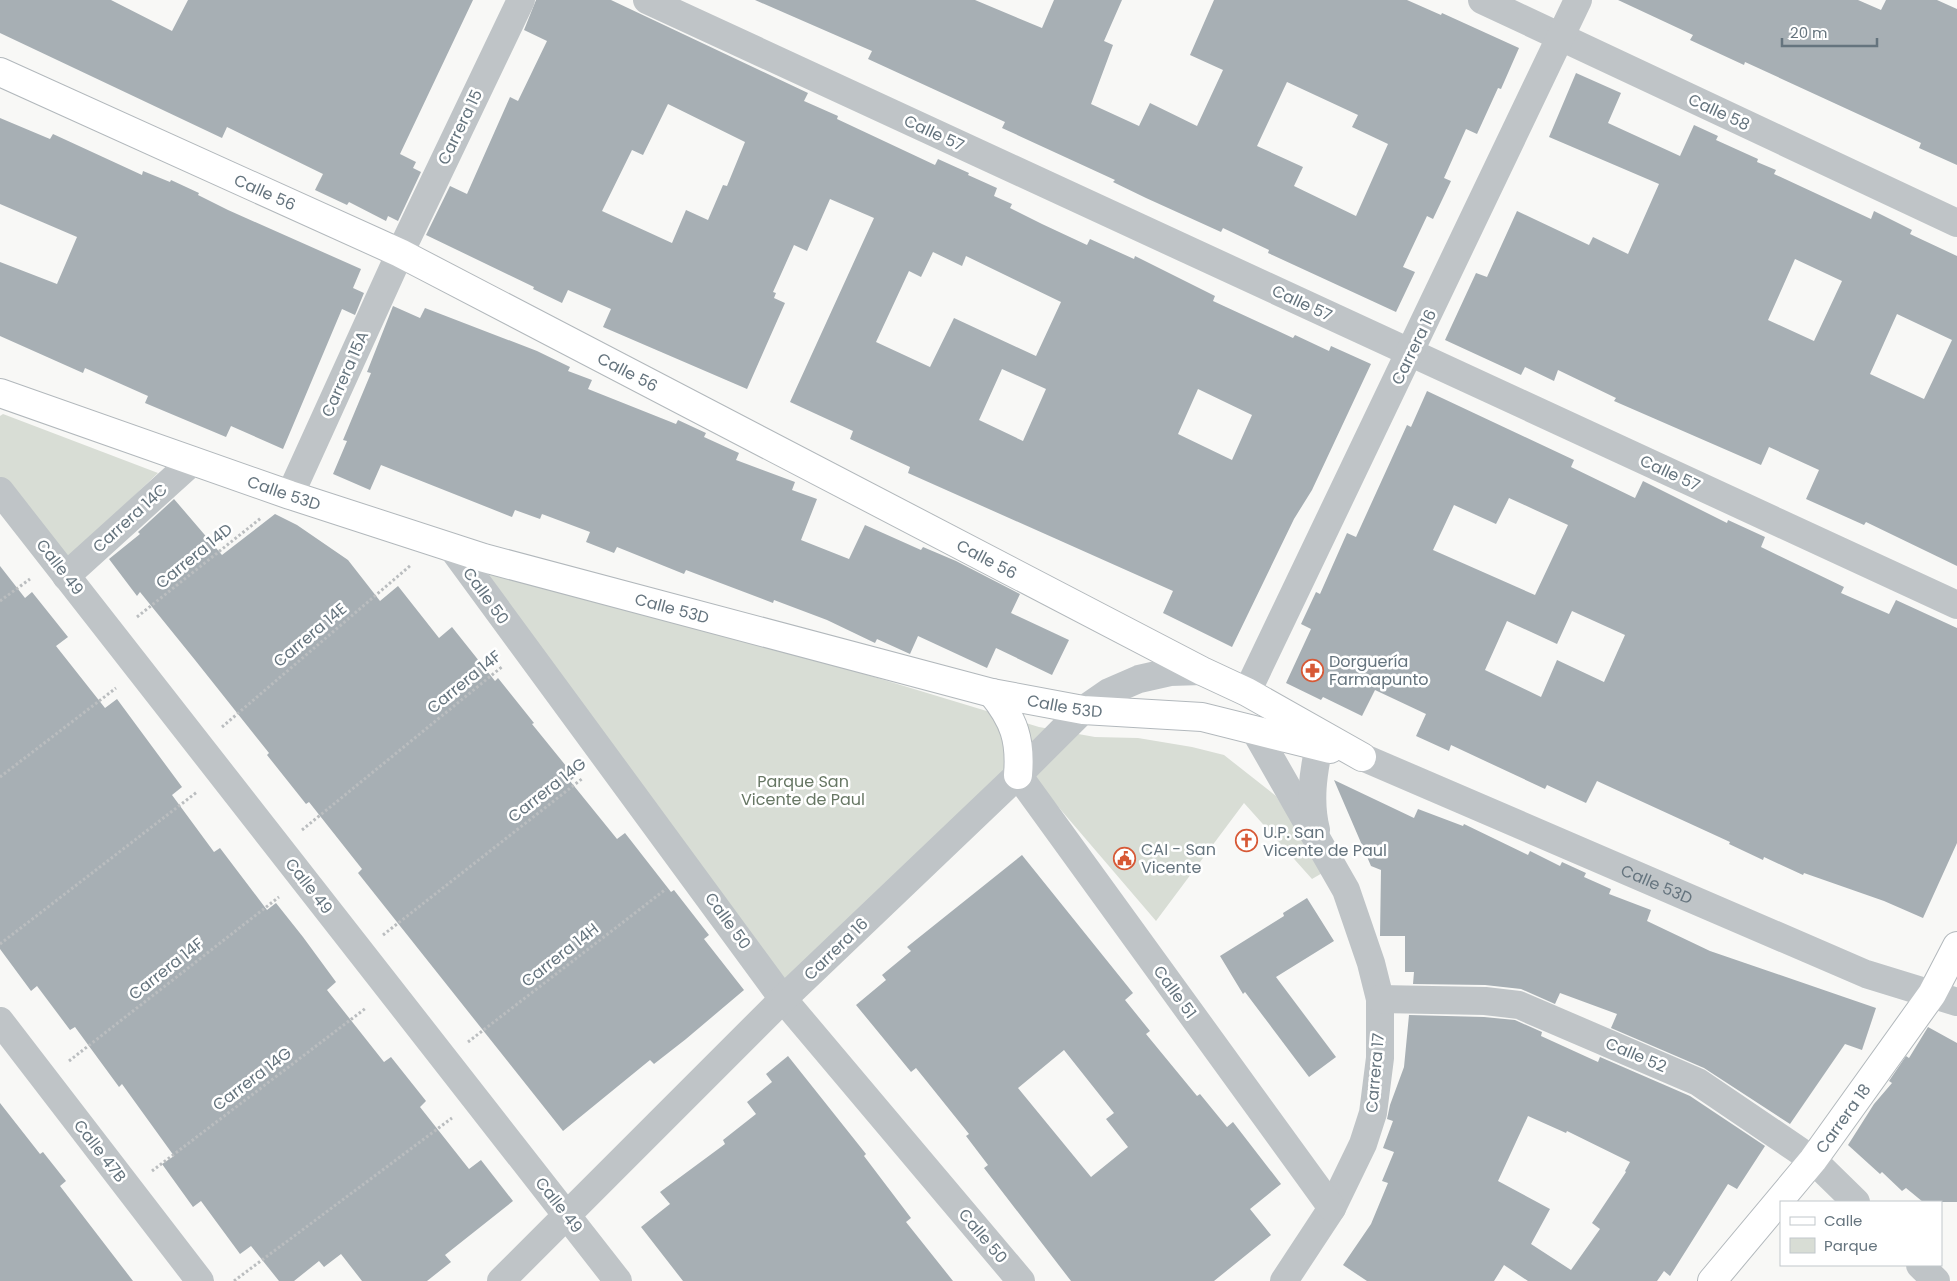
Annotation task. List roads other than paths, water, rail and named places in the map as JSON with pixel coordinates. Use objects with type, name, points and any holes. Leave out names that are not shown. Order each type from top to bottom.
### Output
[{"type":"street","name":"Carrera 15","points":[[400,253],[520,0]]},
{"type":"street","name":"Calle 57","points":[[647,0],[1957,605]]},
{"type":"street","name":"Calle 58","points":[[1482,0],[1957,223]]},
{"type":"street","name":"Carrera 16","points":[[1247,692],[1411,353],[1578,0]]},
{"type":"street","name":"Calle 56","points":[[0,72],[400,253],[1202,671],[1247,692]]},
{"type":"street","name":"Carrera 15A","points":[[290,495],[400,253]]},
{"type":"street","name":"Calle 53D","points":[[0,393],[290,495],[444,546],[992,693],[1082,710],[1202,717],[1362,757]]},
{"type":"street","name":"Carrera 14C","points":[[60,568],[193,461]]},
{"type":"street","name":"Calle 49","points":[[0,491],[618,1281]]},
{"type":"street","name":"Calle 50","points":[[444,546],[607,759],[784,999],[1020,1281]]},
{"type":"street","name":"Carrera 16","points":[[501,1281],[784,999],[1018,775],[1082,710],[1109,692],[1139,679],[1170,672],[1202,671]]},
{"type":"street","name":"Calle 53D","points":[[1247,692],[1362,757],[1866,974],[1944,998]]},
{"type":"street","points":[[992,693],[1006,711],[1016,731],[1020,753],[1018,775]]},
{"type":"street","name":"Carrera 17","points":[[1255,731],[1346,890],[1371,963],[1380,999],[1380,1058],[1373,1113],[1358,1159],[1295,1277]]},
{"type":"street","name":"Carrera 17","points":[[1320,746],[1313,773],[1312,800],[1315,827],[1324,853]]},
{"type":"street","name":"Calle 51","points":[[1018,775],[1332,1208]]},
{"type":"street","name":"Carrera 18","points":[[1712,1281],[1944,998],[1957,946]]},
{"type":"street","name":"Calle 52","points":[[1380,999],[1485,1001],[1519,1005],[1698,1082],[1812,1160],[1855,1201]]},
{"type":"street","name":"Calle 47B","points":[[0,1021],[200,1281]]},
{"type":"street","points":[[1921,1266],[1936,1281]]},
{"type":"place","name":"Dorguería Farmapunto","points":[[1313,670]]},
{"type":"place","name":"U.P. San Vicente de Paul","points":[[1247,841]]},
{"type":"place","name":"CAI - San Vicente","points":[[1125,858]]},
{"type":"park label","name":"Parque San Vicente de Paul","points":[[803,790]]}]
